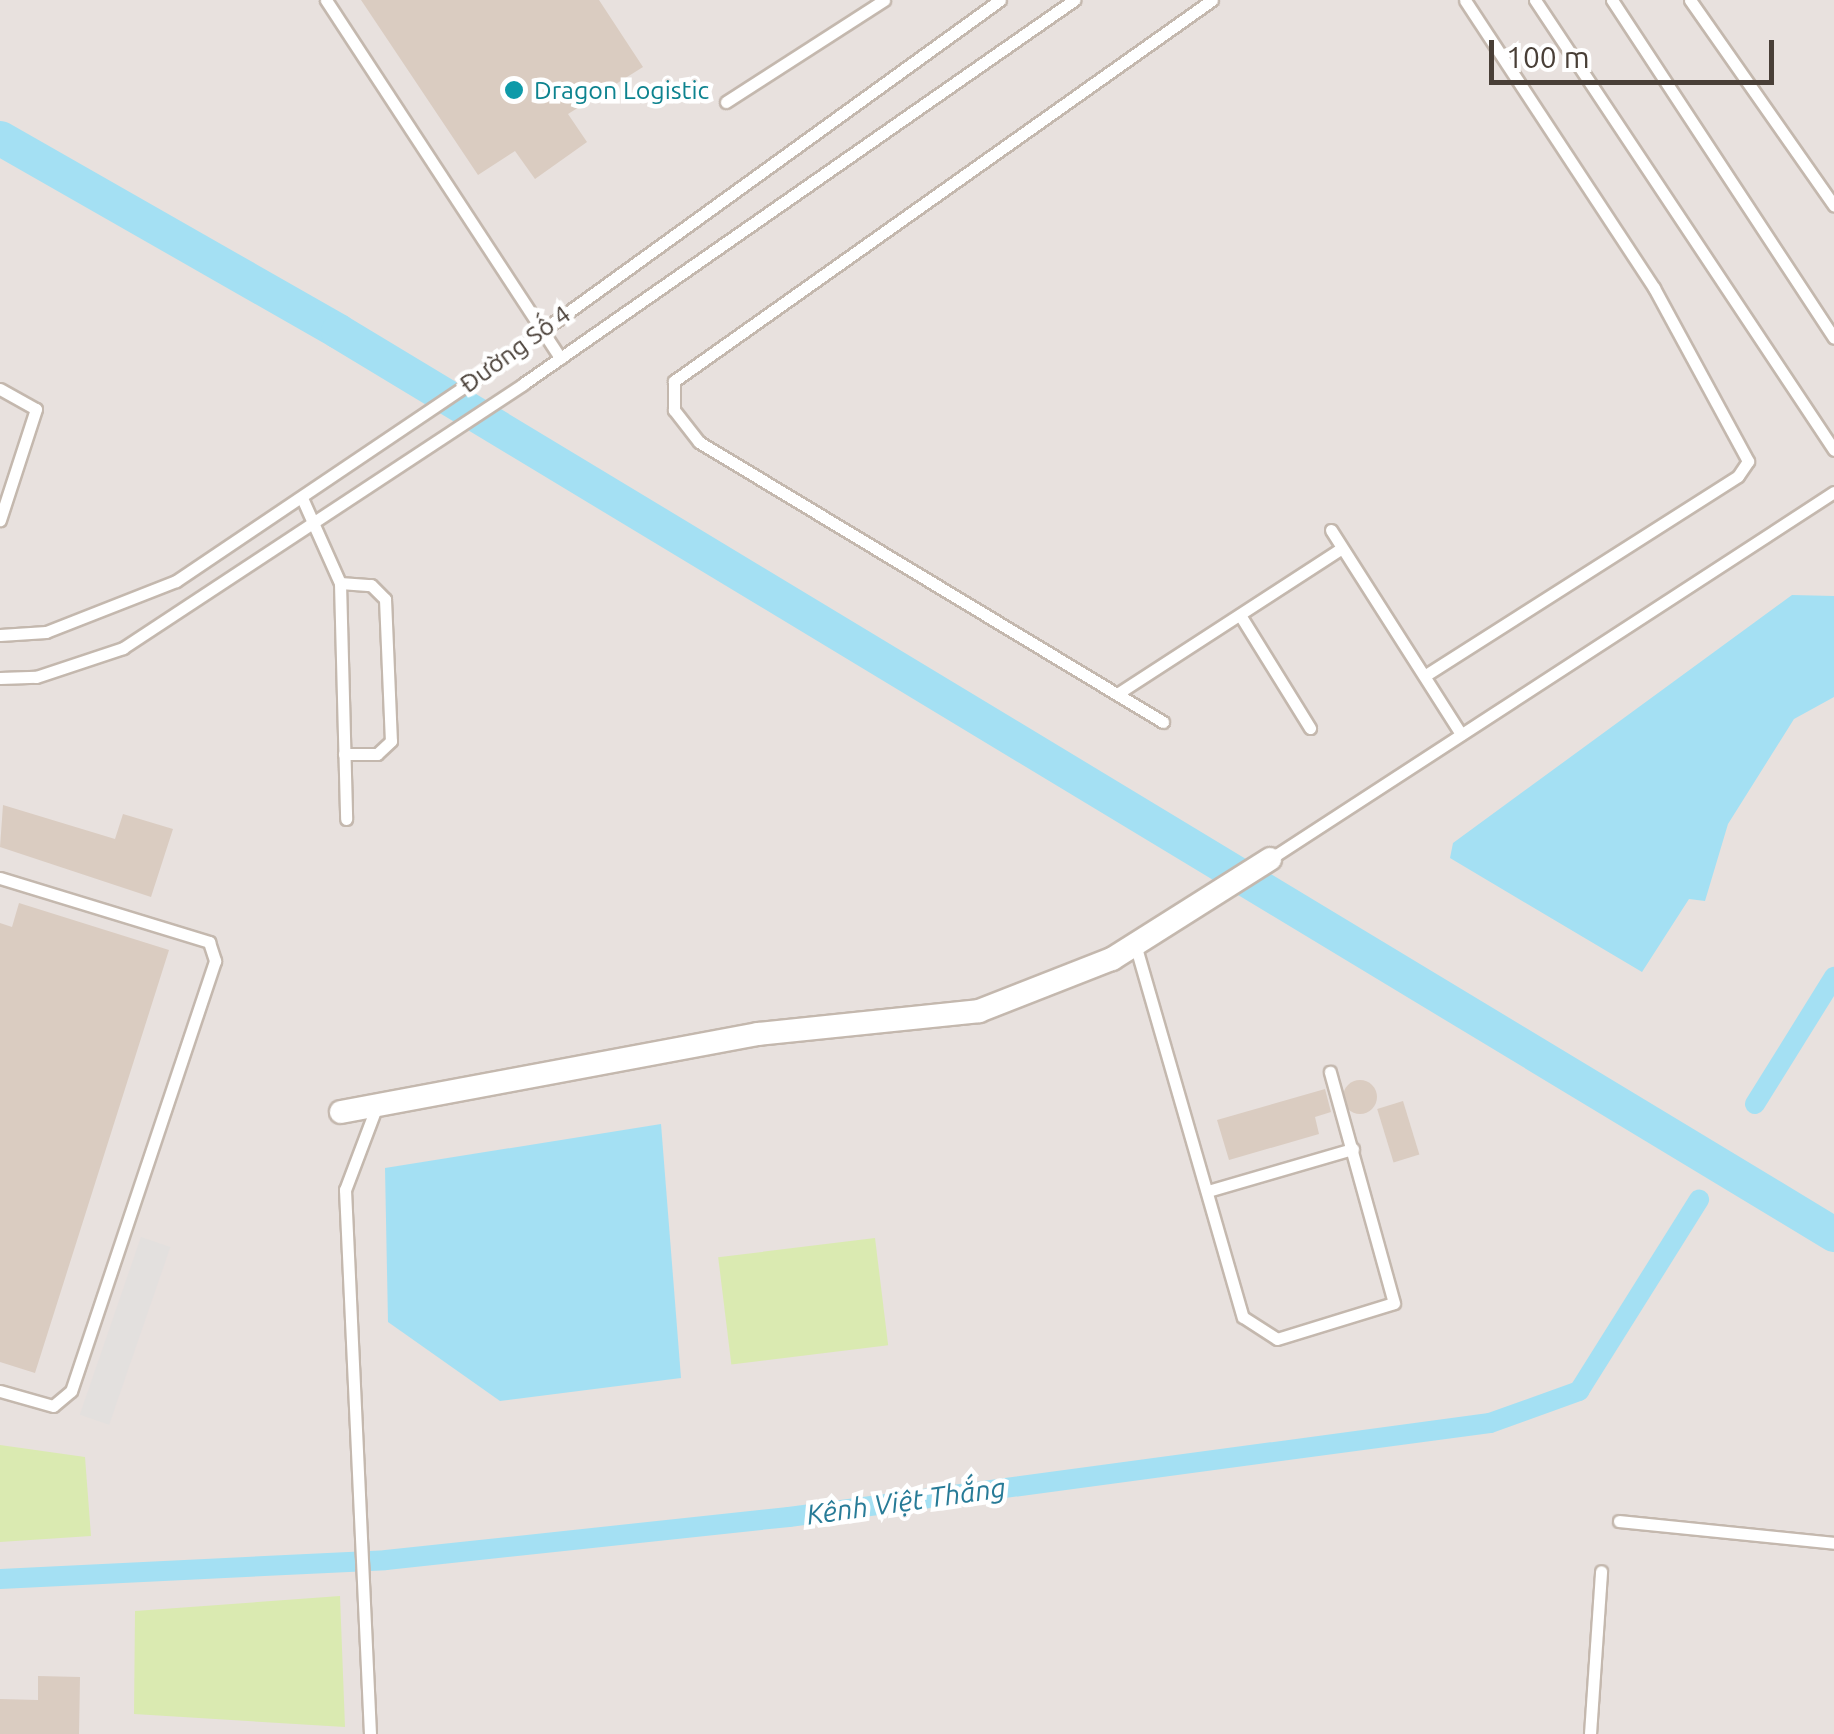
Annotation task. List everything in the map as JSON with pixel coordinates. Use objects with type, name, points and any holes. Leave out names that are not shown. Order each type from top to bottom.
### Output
[{"type":"street","points":[[341,1112],[758,1034],[979,1011],[1048,992],[1136,944],[1270,859]]},
{"type":"lane","points":[[326,0],[560,358]]},
{"type":"lane","points":[[726,102],[884,0]]},
{"type":"lane","name":"Đường Số 4","points":[[0,634],[111,613],[302,498],[477,378],[1000,0]]},
{"type":"lane","points":[[0,678],[123,648],[496,403],[1074,0]]},
{"type":"lane","points":[[1162,722],[699,442],[674,410],[674,381],[1191,5],[1212,0]]},
{"type":"lane","points":[[1429,673],[1738,476],[1748,461],[1654,288],[1464,0]]},
{"type":"lane","points":[[1535,0],[1834,450]]},
{"type":"lane","points":[[1612,0],[1834,338]]},
{"type":"lane","points":[[1690,0],[1834,206]]},
{"type":"lane","points":[[0,390],[36,409],[0,520]]},
{"type":"lane","points":[[0,463],[16,468]]},
{"type":"lane","points":[[1270,859],[1834,492]]},
{"type":"lane","points":[[302,498],[340,583],[346,819]]},
{"type":"lane","points":[[1331,530],[1429,673],[1461,734]]},
{"type":"lane","points":[[1116,694],[1342,548]]},
{"type":"lane","points":[[340,583],[371,585],[385,599],[391,741],[376,754],[344,754]]},
{"type":"lane","points":[[1240,615],[1310,728]]},
{"type":"lane","points":[[0,878],[209,942],[215,961],[71,1391],[53,1406],[0,1391]]},
{"type":"lane","points":[[1136,944],[1243,1318],[1259,1334],[1277,1339],[1388,1311],[1394,1287],[1330,1072]]},
{"type":"lane","points":[[370,1734],[345,1190],[378,1104]]},
{"type":"lane","points":[[1208,1191],[1354,1149]]},
{"type":"lane","points":[[1619,1521],[1834,1544]]},
{"type":"lane","points":[[1590,1734],[1600,1571]]},
{"type":"shaded area","points":[[0,0],[1834,0],[1834,1734],[0,1734]]},
{"type":"shaded area","points":[[141,1237],[170,1247],[109,1425],[80,1415]]},
{"type":"green space","points":[[875,1238],[888,1345],[731,1364],[718,1257]]},
{"type":"green space","points":[[0,1445],[85,1457],[91,1536],[0,1542]]},
{"type":"green space","points":[[340,1596],[345,1727],[134,1714],[135,1611]]},
{"type":"water","points":[[1792,595],[1834,596],[1834,697],[1794,719],[1728,824],[1705,901],[1689,899],[1642,972],[1450,858],[1453,843]]},
{"type":"water","points":[[661,1124],[681,1378],[500,1401],[388,1322],[385,1168]]},
{"type":"building","name":"Dragon Logistic","points":[[361,0],[599,0],[643,67],[568,114],[587,142],[535,179],[515,151],[478,175]]},
{"type":"building","points":[[3,805],[115,839],[123,814],[173,829],[151,897],[0,847]]},
{"type":"building","points":[[19,903],[169,950],[35,1373],[0,1362],[0,923],[12,927]]},
{"type":"building","points":[[1360,1080],[1372,1085],[1377,1097],[1372,1109],[1360,1114],[1348,1109],[1343,1097],[1348,1085]]},
{"type":"building","points":[[1325,1089],[1331,1112],[1315,1117],[1319,1134],[1229,1160],[1217,1120]]},
{"type":"building","points":[[1403,1101],[1419,1155],[1394,1162],[1377,1109]]},
{"type":"building","points":[[38,1676],[80,1677],[79,1734],[0,1734],[0,1699],[38,1700]]},
{"type":"waterway","points":[[0,138],[338,331],[1834,1234]]},
{"type":"waterway","name":"Kênh Việt Thắng","points":[[1755,1104],[1834,977]]},
{"type":"waterway","name":"Kênh Việt Thắng","points":[[0,1579],[386,1560],[789,1517],[1490,1423],[1579,1391],[1699,1200]]},
{"type":"place","name":"Dragon Logistic","points":[[514,90]]}]
